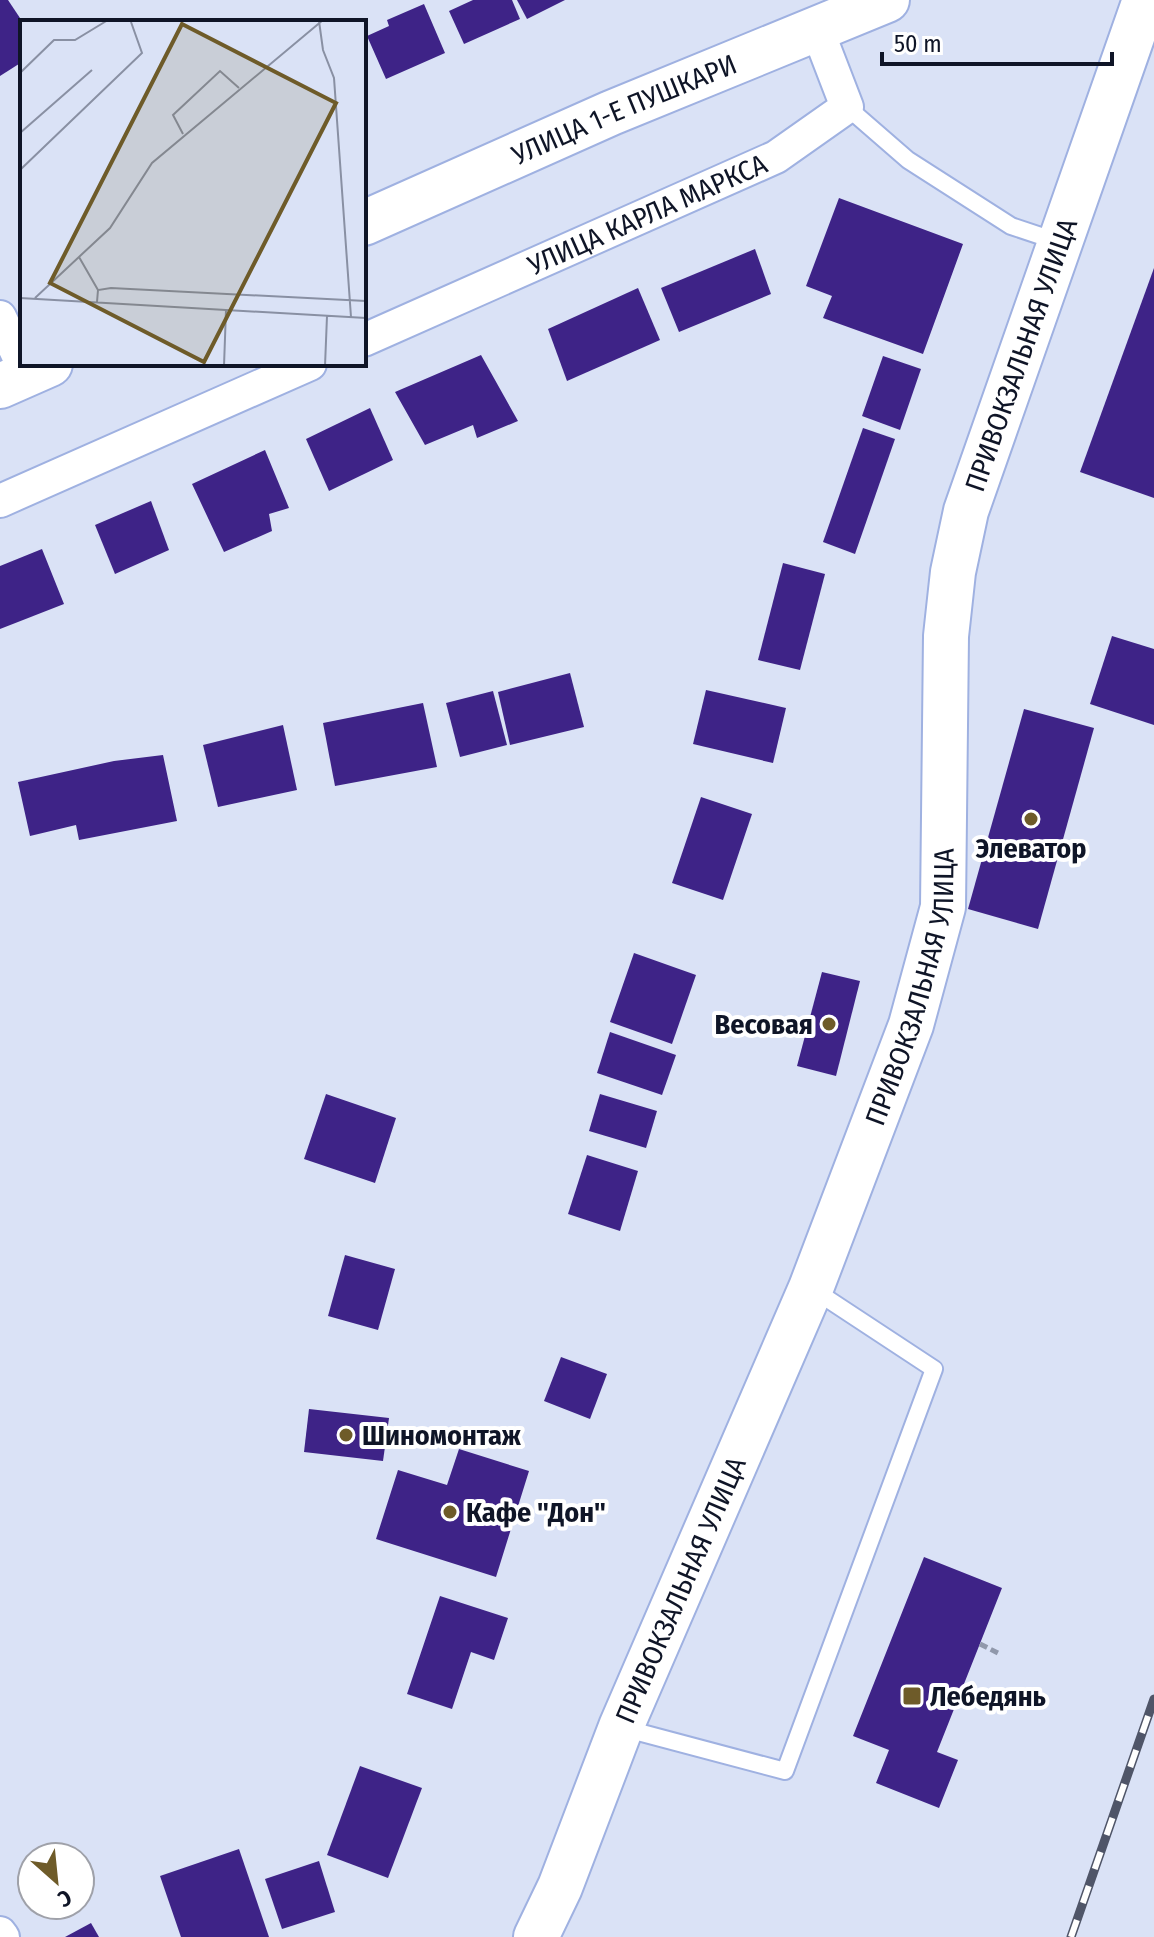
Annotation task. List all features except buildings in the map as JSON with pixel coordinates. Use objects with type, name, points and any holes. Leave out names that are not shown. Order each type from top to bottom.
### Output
[{"type":"main road","name":"УЛИЦА 1-Е ПУШКАРИ","points":[[366,222],[611,113],[887,0]]},
{"type":"main road","points":[[1113,0],[1122,21],[1125,51]]},
{"type":"main road","name":"ПРИВОКЗАЛЬНАЯ УЛИЦА","points":[[536,1937],[560,1887],[621,1727],[811,1288],[911,1025],[943,907],[946,636],[953,572],[966,511],[1145,0]]},
{"type":"street","points":[[817,29],[847,107]]},
{"type":"street","name":"УЛИЦА КАРЛА МАРКСА","points":[[366,339],[776,157],[847,107]]},
{"type":"street","points":[[0,317],[20,361]]},
{"type":"street","points":[[0,501],[305,366]]},
{"type":"lane","points":[[847,107],[908,160],[998,218],[1059,242]]},
{"type":"lane","points":[[621,1727],[785,1771],[934,1369],[811,1288]]},
{"type":"path","points":[[980,1644],[1000,1654]]},
{"type":"railway","points":[[1071,1937],[1154,1699]]},
{"type":"place","name":"Элеватор","points":[[1031,819]]},
{"type":"place","name":"Весовая","points":[[829,1024]]},
{"type":"place","name":"Шиномонтаж","points":[[346,1435]]},
{"type":"place","name":"Кафе \"Дон\"","points":[[450,1512]]},
{"type":"place","name":"Лебедянь","points":[[912,1696]]}]
